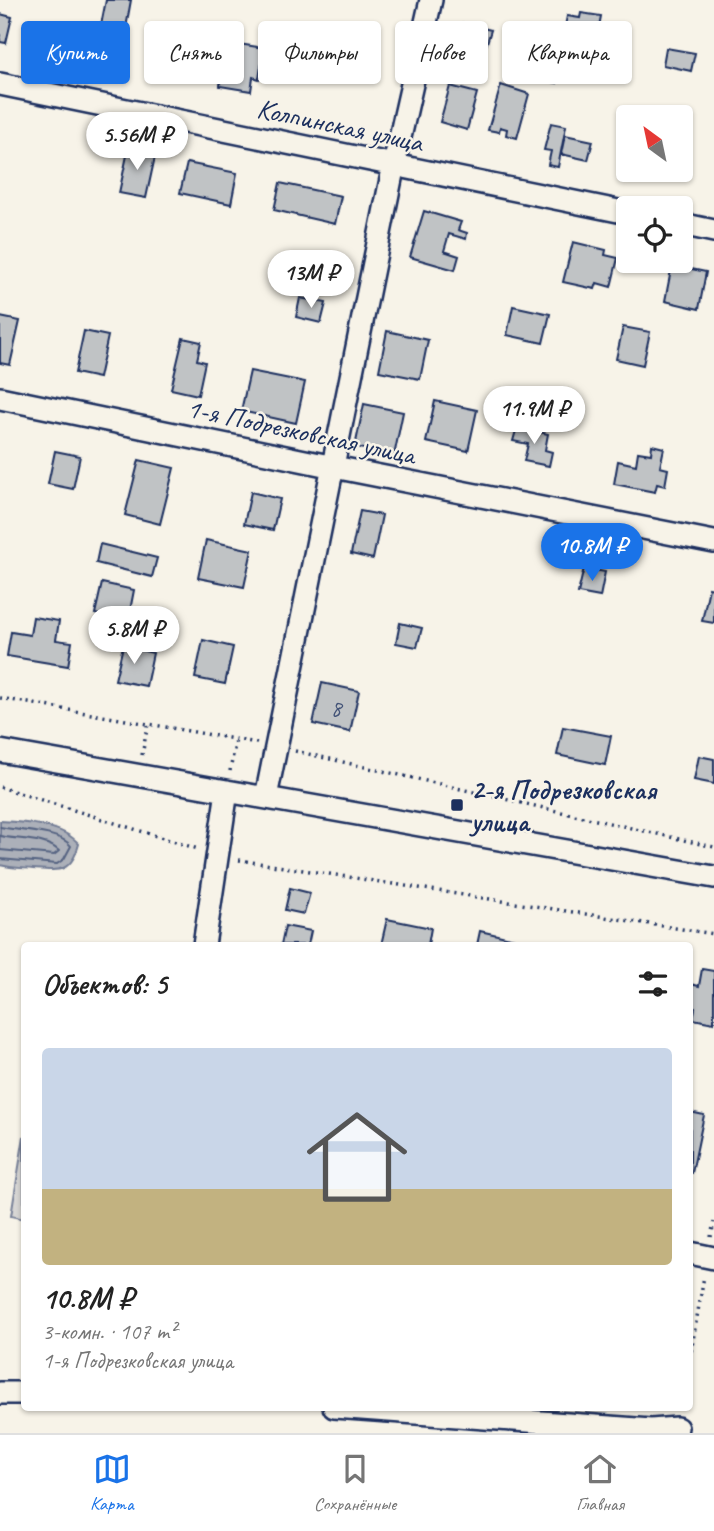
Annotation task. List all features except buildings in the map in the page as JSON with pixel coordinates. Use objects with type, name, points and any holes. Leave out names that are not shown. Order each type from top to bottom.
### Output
[{"type":"street","points":[[266,797],[394,164],[431,0]]},
{"type":"street","name":"Колпинская улица","points":[[0,84],[616,210]]},
{"type":"street","points":[[693,227],[714,231]]},
{"type":"street","name":"1-я Подрезковская улица","points":[[0,398],[714,542]]},
{"type":"street","points":[[0,751],[714,877]]},
{"type":"street","points":[[204,942],[227,791]]},
{"type":"street","points":[[0,1393],[21,1393]]},
{"type":"street","points":[[389,1411],[650,1430],[677,1428]]},
{"type":"path","points":[[0,698],[276,746],[714,847]]},
{"type":"path","points":[[140,762],[148,724]]},
{"type":"path","points":[[227,791],[236,739]]},
{"type":"path","points":[[0,787],[217,855],[714,934]]},
{"type":"path","points":[[693,1336],[704,1256],[714,1222]]},
{"type":"shaded area","points":[[21,1154],[21,1218],[11,1216]]},
{"type":"water","points":[[0,821],[42,825],[63,832],[79,844],[76,853],[68,865],[57,870],[0,865]]},
{"type":"place","name":"2-я Подрезковская улица","points":[[457,805]]}]
